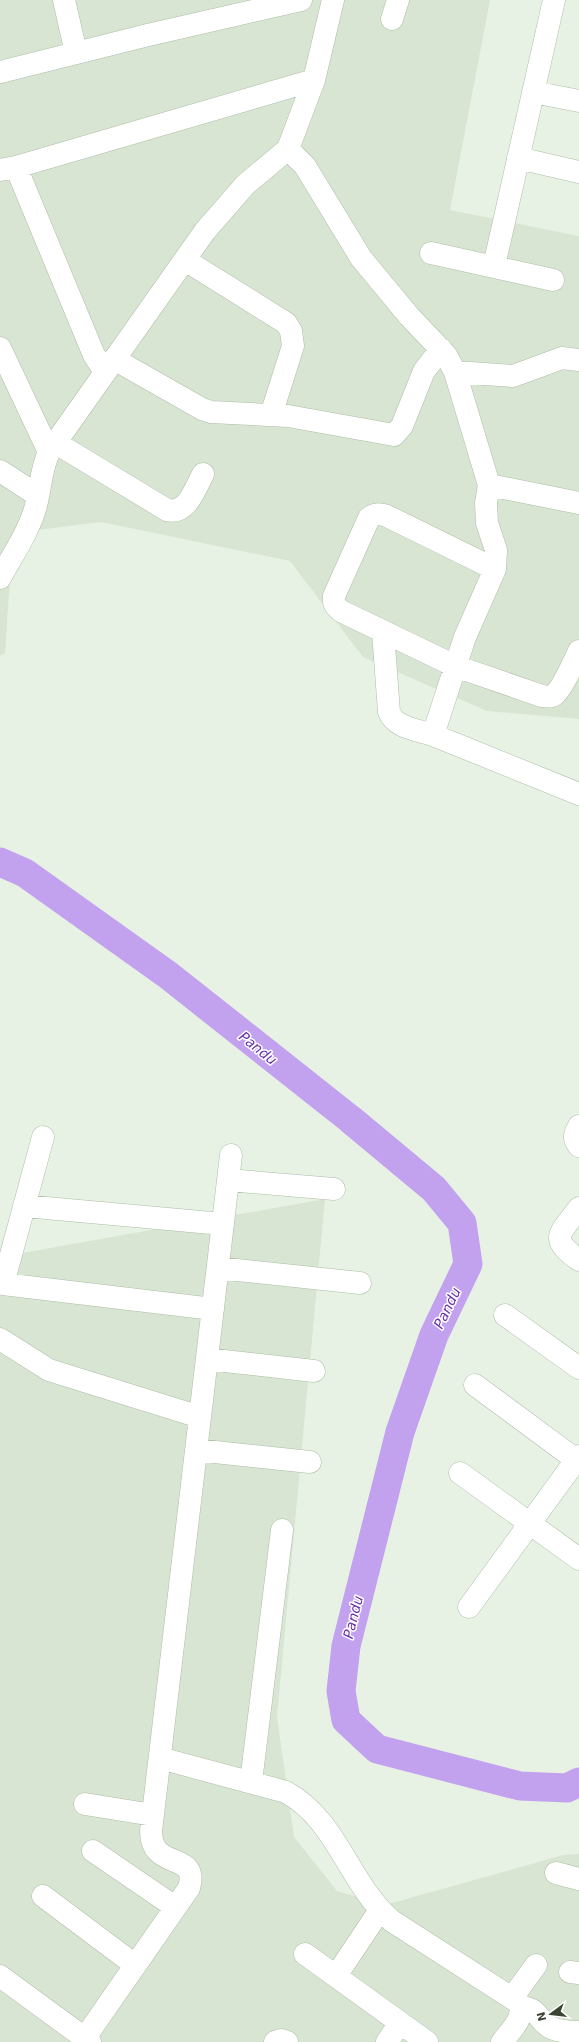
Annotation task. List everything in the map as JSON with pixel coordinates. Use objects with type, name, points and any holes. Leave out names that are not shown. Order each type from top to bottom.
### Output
[{"type":"street","points":[[64,0],[76,52]]},
{"type":"street","points":[[0,72],[148,35],[252,6],[302,0]]},
{"type":"street","points":[[0,578],[6,552],[31,521],[36,508],[37,495],[44,463],[53,448],[205,231],[246,184],[288,149],[314,80],[333,0]]},
{"type":"street","points":[[494,266],[554,0]]},
{"type":"street","points":[[314,80],[8,168],[94,355],[110,366],[202,409],[220,413],[304,418],[394,435],[402,426],[424,371],[441,349]]},
{"type":"street","points":[[533,92],[579,102]]},
{"type":"street","points":[[288,149],[305,166],[361,258],[409,316],[446,355],[455,372],[490,485],[486,503],[487,523],[496,550],[495,569],[465,638],[433,735]]},
{"type":"street","points":[[518,158],[579,172]]},
{"type":"street","points":[[431,252],[553,280]]},
{"type":"street","points":[[185,260],[286,323],[291,331],[293,346],[271,415]]},
{"type":"street","points":[[0,348],[53,448],[173,512],[184,508],[203,474]]},
{"type":"street","points":[[455,372],[513,376],[562,358],[579,360]]},
{"type":"street","points":[[0,471],[37,495]]},
{"type":"street","points":[[490,485],[579,503]]},
{"type":"street","points":[[495,569],[387,516],[379,514],[373,515],[369,518],[353,553],[334,596],[334,602],[335,606],[341,611],[455,666],[548,697],[554,695],[559,689],[579,651]]},
{"type":"street","points":[[384,632],[389,712],[397,723],[433,735],[579,794]]},
{"type":"street","points":[[579,1126],[575,1134],[575,1141],[579,1146]]},
{"type":"street","points":[[43,1137],[1,1289],[213,1309]]},
{"type":"street","points":[[0,1976],[85,2041],[135,1965],[189,1888],[192,1878],[189,1870],[182,1863],[162,1855],[155,1850],[151,1842],[231,1155]]},
{"type":"street","points":[[228,1180],[334,1189]]},
{"type":"street","points":[[24,1206],[223,1224]]},
{"type":"street","points":[[579,1208],[560,1234],[560,1240],[565,1250],[579,1260]]},
{"type":"street","points":[[218,1268],[360,1284]]},
{"type":"street","points":[[505,1315],[579,1368]]},
{"type":"street","points":[[0,1339],[49,1370],[200,1417]]},
{"type":"street","points":[[207,1359],[314,1371]]},
{"type":"street","points":[[469,1607],[578,1459],[475,1385]]},
{"type":"street","points":[[196,1450],[310,1462]]},
{"type":"street","points":[[460,1473],[579,1559]]},
{"type":"street","points":[[251,1782],[282,1530]]},
{"type":"street","points":[[160,1758],[286,1792],[300,1800],[312,1810],[325,1826],[371,1899],[392,1921],[517,2002],[537,2012],[548,2026],[556,2029],[579,2032]]},
{"type":"street","points":[[85,1804],[153,1815]]},
{"type":"street","points":[[93,1851],[175,1907]]},
{"type":"street","points":[[556,1873],[579,1879]]},
{"type":"street","points":[[44,1896],[135,1965]]},
{"type":"street","points":[[336,1976],[380,1910]]},
{"type":"street","points":[[306,1954],[427,2042]]},
{"type":"street","points":[[517,2002],[536,1965]]},
{"type":"street","points":[[502,2042],[522,2013],[517,2002]]},
{"type":"street","points":[[387,2042],[400,2023]]},
{"type":"street","points":[[275,2042],[281,2040],[287,2042]]},
{"type":"shaded area","points":[[0,0],[490,0],[450,210],[579,236],[579,719],[487,711],[363,657],[290,561],[101,522],[13,533],[5,653],[0,656]]},
{"type":"shaded area","points":[[325,1199],[277,1717],[294,1837],[337,1891],[385,1905],[563,1855],[579,1854],[579,2042],[0,2042],[0,1257]]},
{"type":"waterway","name":"Pandu","points":[[0,862],[25,873],[168,975],[350,1119],[434,1189],[462,1223],[468,1264],[434,1335],[400,1432],[346,1646],[341,1691],[346,1720],[377,1749],[520,1786],[567,1788],[579,1782]]}]
